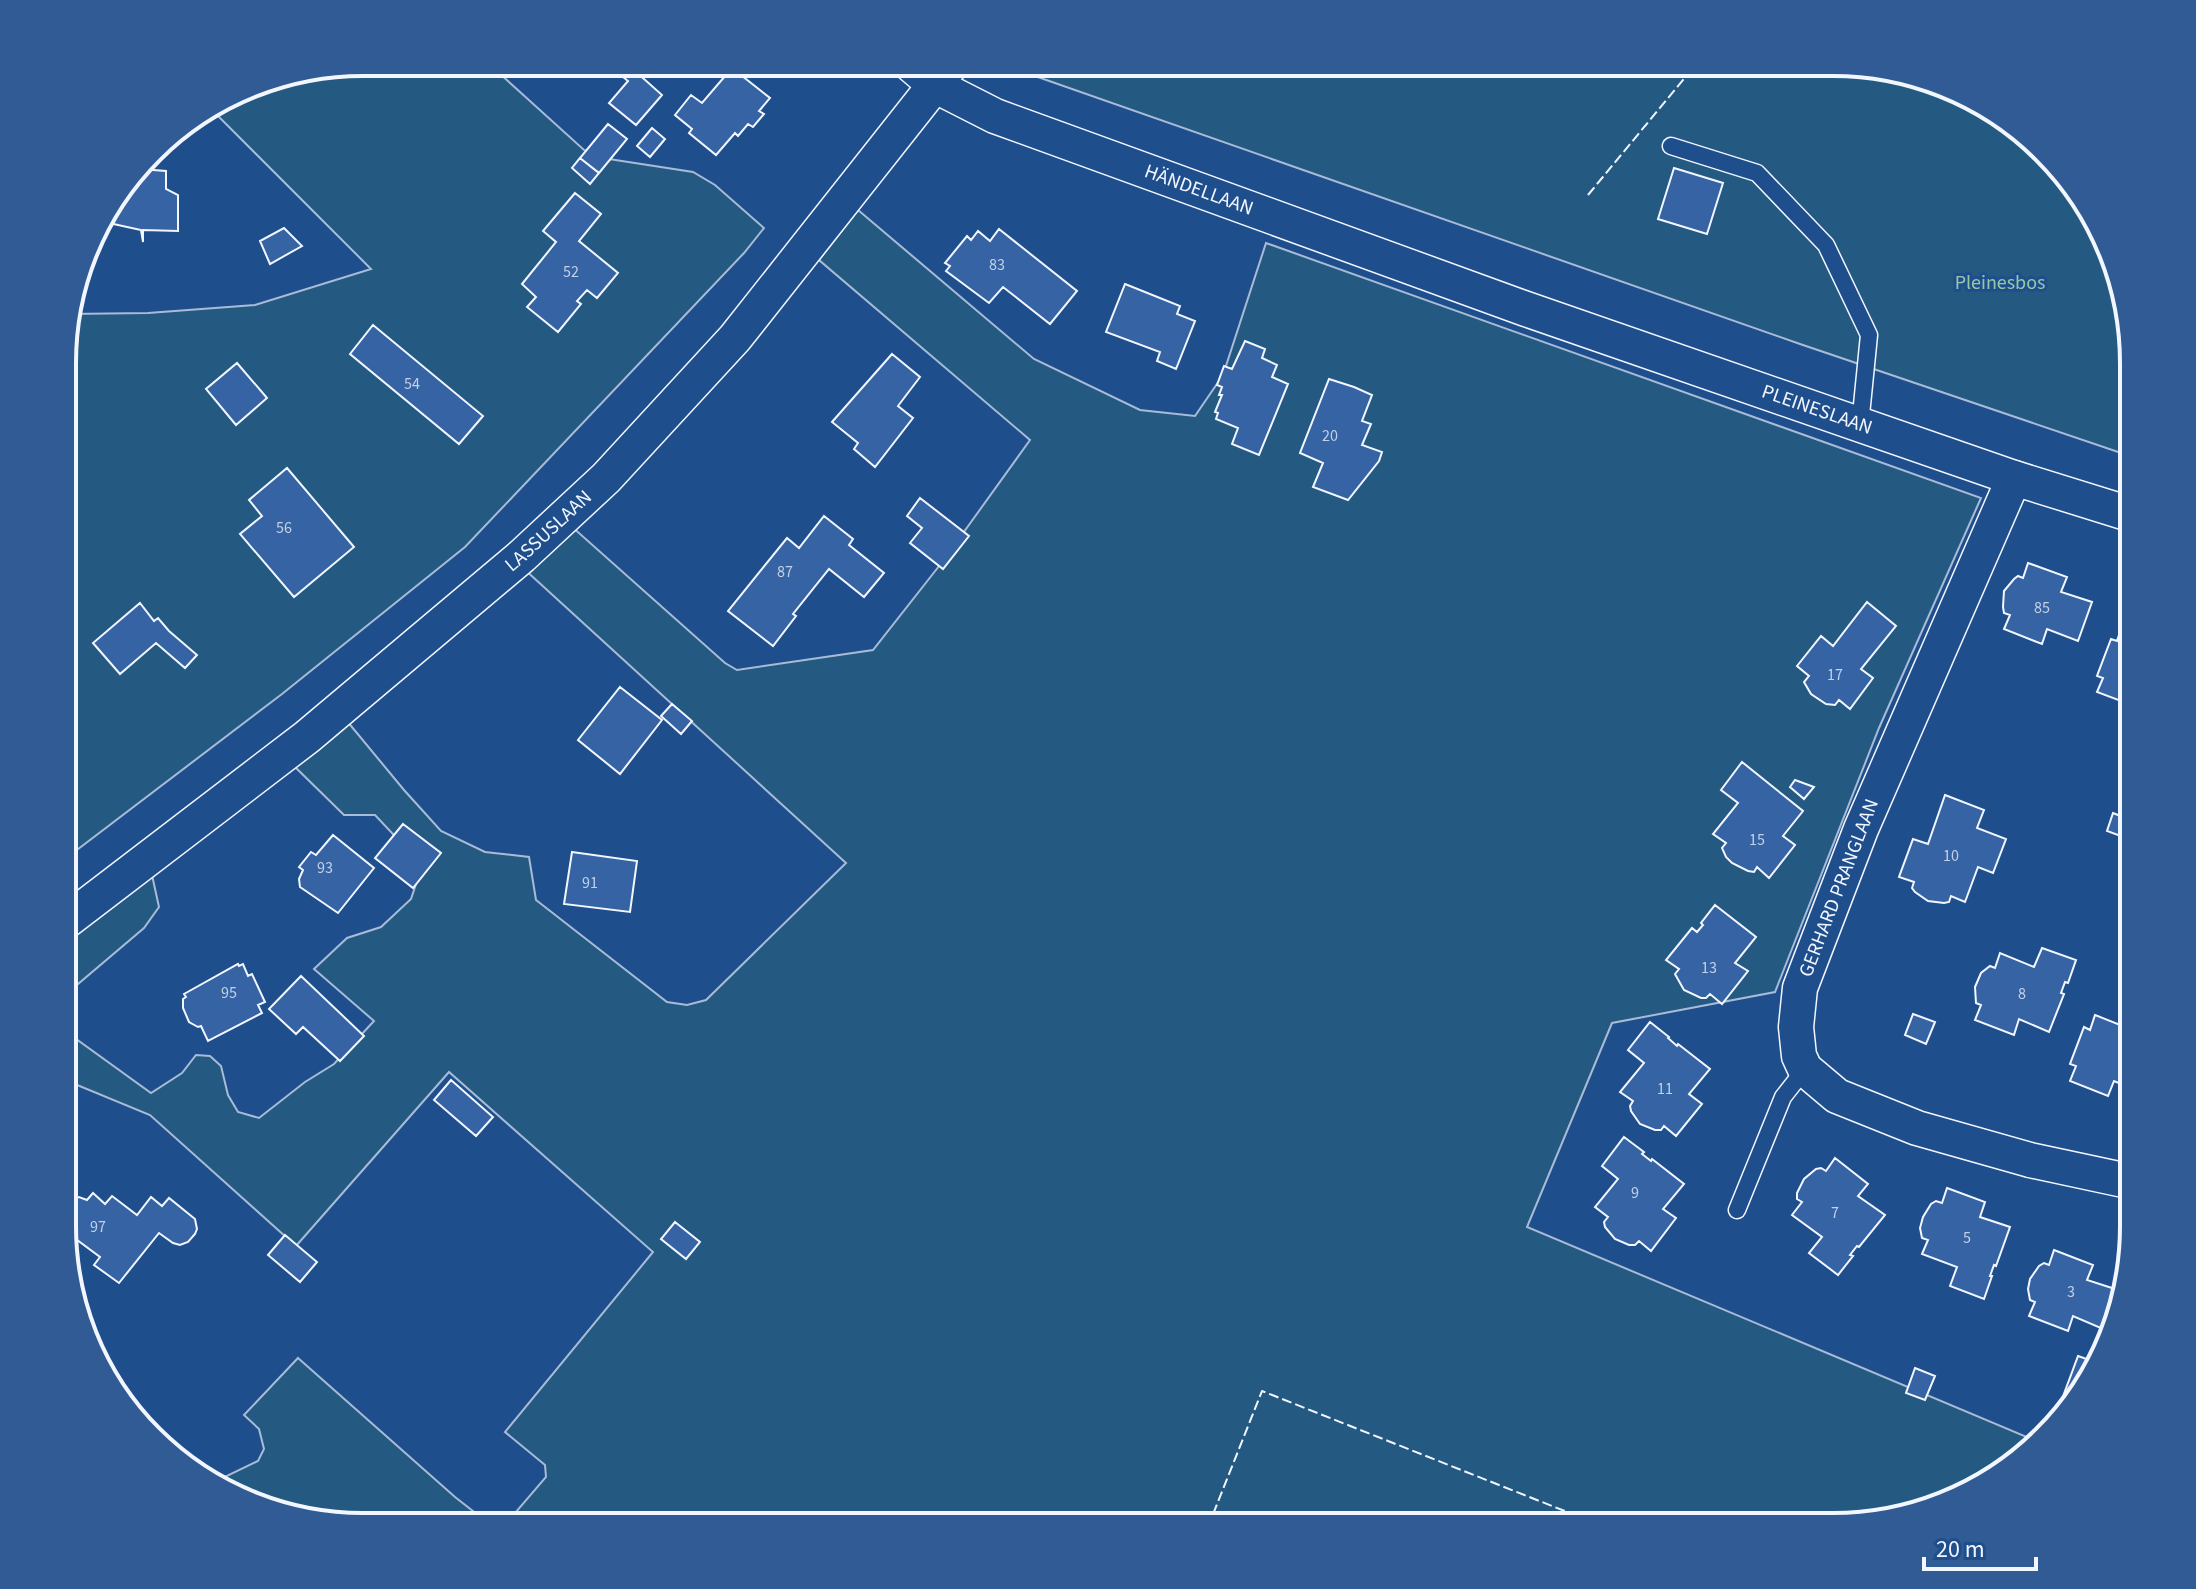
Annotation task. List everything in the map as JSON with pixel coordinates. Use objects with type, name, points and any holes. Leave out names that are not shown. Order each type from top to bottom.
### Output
[{"type":"street","name":"LASSUSLAAN","points":[[76,914],[307,737],[522,556],[606,478],[735,338],[943,76]]},
{"type":"street","name":"HÄNDELLAAN","points":[[947,76],[995,116],[1500,300]]},
{"type":"street","name":"PLEINESLAAN","points":[[1500,300],[2014,478],[2120,511]]},
{"type":"street","name":"GERHARD PRANGLAAN","points":[[1805,1069],[1799,1056],[1796,1027],[1800,988],[1861,829],[2014,478]]},
{"type":"street","points":[[1805,1069],[1837,1096],[1917,1128],[2030,1160],[2120,1179]]},
{"type":"lane","points":[[1671,146],[1757,173],[1826,245],[1869,335],[1860,425]]},
{"type":"lane","points":[[1737,1210],[1783,1097],[1805,1069]]},
{"type":"green space","points":[[502,76],[584,150],[609,159],[693,172],[715,185],[764,228],[744,253],[465,547],[282,694],[76,851],[76,363],[81,314],[148,313],[255,305],[371,269],[218,116],[271,91],[326,78]]},
{"type":"green space","name":"Pleinesbos","points":[[1035,76],[1833,76],[1870,78],[1925,91],[1992,124],[2022,147],[2061,188],[2090,236],[2105,271],[2118,326],[2120,453]]},
{"type":"green space","points":[[858,210],[1034,359],[1140,410],[1195,416],[1223,375],[1266,243],[1981,498],[1879,728],[1775,992],[1612,1023],[1527,1227],[2027,1437],[1992,1465],[1943,1491],[1870,1511],[1833,1513],[515,1513],[546,1477],[545,1465],[505,1432],[653,1252],[449,1072],[296,1246],[150,1115],[76,1085],[76,1039],[151,1093],[182,1073],[196,1055],[210,1056],[221,1066],[228,1095],[238,1112],[259,1118],[334,1064],[374,1021],[314,969],[347,938],[381,927],[411,899],[419,875],[408,850],[375,815],[344,815],[292,764],[347,721],[441,831],[485,852],[529,857],[536,900],[667,1002],[687,1005],[706,1000],[846,863],[523,568],[570,525],[725,663],[737,670],[873,650],[943,561],[1030,440],[819,260]]},
{"type":"green space","points":[[152,875],[159,907],[144,928],[76,986],[76,933]]},
{"type":"green space","points":[[298,1358],[475,1513],[326,1511],[253,1491],[225,1477],[258,1461],[264,1449],[259,1429],[244,1415]]},
{"type":"building","points":[[622,76],[641,76],[662,95],[636,125],[609,103],[628,81]]},
{"type":"building","points":[[725,76],[742,76],[770,98],[759,111],[764,114],[753,127],[748,124],[738,136],[735,133],[716,155],[689,133],[692,129],[675,115],[691,95],[702,103]]},
{"type":"building","points":[[608,124],[627,139],[599,173],[580,158]]},
{"type":"building","points":[[652,128],[665,139],[650,157],[637,146]]},
{"type":"building","points":[[580,158],[599,173],[590,184],[572,168]]},
{"type":"building","points":[[1674,168],[1723,183],[1707,234],[1658,219]]},
{"type":"building","points":[[151,170],[166,171],[166,189],[178,195],[178,231],[143,230],[143,242],[141,230],[113,224],[135,188]]},
{"type":"building","points":[[575,193],[601,214],[579,241],[618,273],[597,298],[587,290],[577,301],[581,304],[558,332],[527,307],[536,297],[522,284],[556,242],[543,231]]},
{"type":"building","points":[[284,228],[302,246],[270,264],[260,241]]},
{"type":"building","points":[[999,229],[1077,291],[1050,324],[1003,287],[989,303],[946,271],[950,266],[945,263],[967,236],[971,240],[978,231],[990,241]]},
{"type":"building","points":[[1125,284],[1180,306],[1177,314],[1195,321],[1176,369],[1157,361],[1160,352],[1106,332]]},
{"type":"building","points":[[373,325],[483,416],[459,444],[350,354]]},
{"type":"building","points":[[1245,341],[1265,349],[1262,358],[1277,365],[1272,377],[1288,384],[1259,455],[1232,444],[1238,428],[1216,419],[1218,413],[1215,412],[1222,395],[1219,395],[1222,387],[1217,385],[1224,366],[1232,369]]},
{"type":"building","points":[[892,354],[920,377],[898,406],[913,418],[875,467],[854,449],[858,443],[832,422]]},
{"type":"building","points":[[237,363],[267,398],[236,425],[206,389]]},
{"type":"building","points":[[1329,379],[1372,395],[1362,421],[1371,424],[1362,445],[1382,452],[1379,461],[1348,500],[1313,487],[1323,463],[1300,453]]},
{"type":"building","points":[[287,468],[354,547],[294,597],[240,534],[262,516],[249,500]]},
{"type":"building","points":[[920,498],[969,536],[943,569],[910,543],[922,528],[907,516]]},
{"type":"building","points":[[824,516],[853,539],[849,545],[884,573],[864,597],[829,569],[793,614],[796,616],[773,646],[728,611],[787,538],[799,548]]},
{"type":"building","points":[[2028,563],[2067,577],[2061,592],[2092,602],[2078,641],[2047,629],[2042,644],[2004,629],[2010,615],[2004,613],[2004,591],[2018,576],[2023,578]]},
{"type":"building","points":[[1867,602],[1896,626],[1861,669],[1873,678],[1850,709],[1839,700],[1835,705],[1826,704],[1811,694],[1804,682],[1809,676],[1797,666],[1821,636],[1833,646]]},
{"type":"building","points":[[140,603],[154,621],[158,618],[197,655],[185,668],[156,643],[120,674],[93,643]]},
{"type":"building","points":[[2120,632],[2120,701],[2097,692],[2103,678],[2097,676],[2111,639],[2117,641]]},
{"type":"building","points":[[620,687],[662,720],[620,774],[578,740]]},
{"type":"building","points":[[672,704],[692,721],[681,734],[661,716]]},
{"type":"building","points":[[1742,762],[1803,811],[1783,836],[1795,845],[1769,878],[1757,867],[1754,872],[1732,863],[1722,848],[1726,843],[1713,834],[1738,803],[1721,790]]},
{"type":"building","points":[[1795,780],[1814,787],[1804,799],[1790,787]]},
{"type":"building","points":[[1945,795],[1984,810],[1977,828],[2006,839],[1993,873],[1978,867],[1965,902],[1951,896],[1949,902],[1928,901],[1912,888],[1914,882],[1899,877],[1913,839],[1928,844]]},
{"type":"building","points":[[2113,813],[2120,816],[2120,836],[2107,831]]},
{"type":"building","points":[[403,824],[441,853],[413,888],[375,858]]},
{"type":"building","points":[[333,835],[374,868],[338,913],[300,887],[299,879],[303,870],[299,867],[311,852],[316,855]]},
{"type":"building","points":[[572,852],[637,861],[630,912],[564,904]]},
{"type":"building","points":[[1715,905],[1756,937],[1735,963],[1748,971],[1722,1004],[1710,994],[1701,998],[1684,990],[1675,974],[1679,969],[1666,960],[1692,928],[1697,932]]},
{"type":"building","points":[[2042,948],[2076,960],[2068,983],[2065,982],[2061,993],[2064,994],[2049,1032],[2019,1019],[2014,1035],[1975,1020],[1981,1005],[1976,1003],[1975,987],[1981,973],[1990,966],[1995,968],[2000,953],[2034,967]]},
{"type":"building","points":[[243,964],[248,976],[252,974],[265,1002],[258,1005],[262,1013],[208,1041],[201,1026],[189,1022],[183,1008],[184,994]]},
{"type":"building","points":[[301,976],[364,1036],[340,1061],[303,1027],[296,1034],[269,1009]]},
{"type":"building","points":[[1913,1014],[1935,1022],[1926,1044],[1905,1035]]},
{"type":"building","points":[[2095,1015],[2120,1025],[2120,1084],[2114,1081],[2108,1096],[2070,1081],[2076,1066],[2070,1064],[2084,1027],[2090,1030]]},
{"type":"building","points":[[1650,1022],[1710,1069],[1689,1094],[1702,1104],[1676,1136],[1664,1126],[1661,1130],[1655,1130],[1640,1124],[1631,1111],[1633,1101],[1620,1092],[1644,1063],[1628,1050]]},
{"type":"building","points":[[451,1080],[493,1117],[476,1136],[434,1100]]},
{"type":"building","points":[[1624,1137],[1684,1184],[1663,1209],[1676,1218],[1651,1251],[1639,1241],[1629,1245],[1615,1239],[1605,1227],[1608,1217],[1595,1207],[1618,1179],[1602,1166]]},
{"type":"building","points":[[1835,1158],[1868,1184],[1858,1196],[1885,1215],[1857,1246],[1838,1275],[1809,1253],[1822,1237],[1792,1215],[1802,1202],[1797,1199],[1797,1193],[1804,1179],[1816,1169],[1826,1171]]},
{"type":"building","points":[[1947,1188],[1985,1202],[1980,1217],[2010,1227],[1984,1299],[1950,1286],[1957,1267],[1922,1254],[1928,1240],[1922,1238],[1920,1228],[1923,1217],[1931,1204],[1936,1201],[1942,1203]]},
{"type":"building","points":[[93,1193],[105,1204],[112,1196],[137,1215],[151,1197],[162,1206],[169,1198],[195,1219],[197,1229],[188,1242],[180,1245],[159,1233],[119,1283],[94,1265],[100,1257],[77,1240],[76,1199],[87,1200]]},
{"type":"building","points":[[675,1222],[700,1242],[686,1259],[661,1239]]},
{"type":"building","points":[[285,1235],[317,1262],[300,1282],[268,1255]]},
{"type":"building","points":[[2054,1250],[2093,1265],[2087,1280],[2113,1288],[2101,1328],[2073,1316],[2068,1331],[2029,1316],[2035,1302],[2030,1300],[2030,1279],[2039,1266],[2044,1263],[2049,1265]]},
{"type":"building","points":[[2078,1356],[2087,1359],[2072,1385],[2062,1400]]},
{"type":"building","points":[[1915,1368],[1935,1376],[1925,1400],[1906,1393]]},
{"type":"fence","points":[[1588,195],[1686,76]]},
{"type":"fence","points":[[1214,1513],[1262,1391],[1570,1513]]}]
